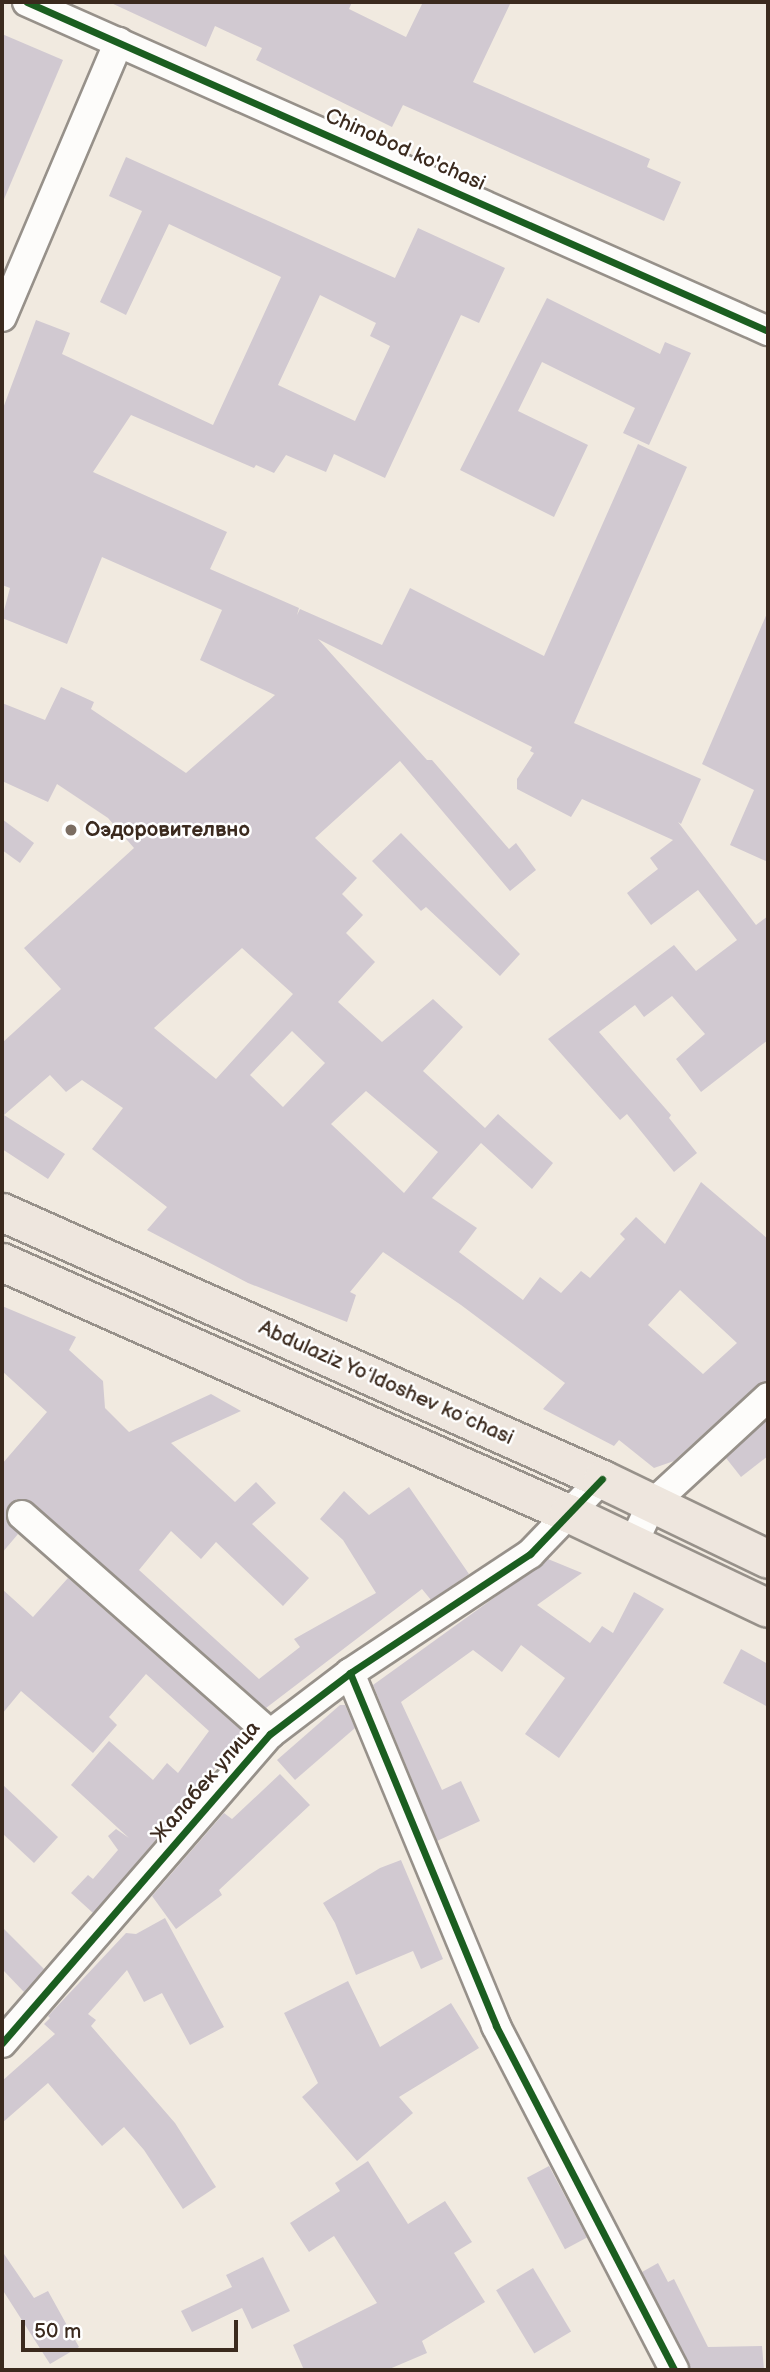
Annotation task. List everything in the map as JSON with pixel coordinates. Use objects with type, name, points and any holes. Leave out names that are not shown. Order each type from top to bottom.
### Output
[{"type":"main road","name":"Abdulaziz Yoʻldoshev koʻchasi","points":[[2,1212],[602,1479],[651,1505],[768,1559]]},
{"type":"main road","points":[[2,1262],[568,1513],[632,1546],[768,1608]]},
{"type":"street","name":"Chinobod ko'chasi","points":[[27,2],[768,331]]},
{"type":"street","points":[[2,317],[119,42]]},
{"type":"street","points":[[632,1546],[651,1505],[768,1397]]},
{"type":"street","name":"Жалабек улица","points":[[2,2043],[270,1734],[350,1673],[530,1554],[602,1479]]},
{"type":"street","points":[[22,1515],[270,1734]]},
{"type":"street","points":[[350,1673],[496,2026],[674,2370]]},
{"type":"building","points":[[109,2],[352,2],[349,9],[406,37],[423,2],[511,2],[473,82],[650,159],[647,167],[681,182],[664,221],[403,105],[392,127],[256,60],[262,48],[215,26],[206,47]]},
{"type":"building","points":[[2,34],[63,60],[2,204]]},
{"type":"building","points":[[126,157],[395,278],[418,228],[505,268],[479,323],[461,315],[385,478],[334,454],[326,472],[286,455],[274,473],[256,465],[254,468],[131,415],[93,472],[227,532],[210,569],[299,608],[297,615],[300,609],[382,645],[410,588],[544,656],[638,444],[687,467],[574,723],[701,779],[681,824],[678,822],[756,925],[768,916],[768,1040],[701,1092],[676,1059],[705,1034],[672,996],[644,1017],[635,1005],[599,1032],[671,1115],[669,1118],[697,1153],[674,1172],[627,1114],[620,1120],[548,1039],[674,945],[696,971],[737,940],[698,890],[651,925],[627,893],[658,869],[650,858],[673,840],[582,799],[571,817],[517,789],[517,779],[534,753],[530,751],[532,747],[318,639],[427,760],[432,760],[509,849],[516,843],[536,870],[510,891],[400,761],[315,838],[357,878],[342,894],[363,915],[346,933],[375,962],[338,1002],[382,1042],[433,999],[463,1027],[423,1071],[485,1128],[498,1114],[553,1163],[532,1189],[481,1143],[432,1198],[477,1228],[459,1252],[523,1300],[540,1277],[561,1293],[581,1271],[590,1278],[625,1239],[620,1234],[636,1217],[665,1244],[701,1182],[768,1239],[768,1381],[757,1385],[674,1461],[654,1468],[619,1440],[614,1446],[543,1409],[565,1383],[461,1305],[383,1252],[350,1292],[356,1295],[347,1322],[248,1283],[147,1230],[167,1207],[92,1149],[123,1108],[82,1080],[66,1092],[50,1075],[4,1115],[65,1154],[48,1179],[2,1149],[2,1043],[61,989],[24,948],[134,848],[108,818],[57,784],[48,802],[2,781],[2,703],[45,720],[61,687],[94,702],[91,709],[186,773],[275,695],[200,660],[222,610],[102,557],[67,644],[2,618],[10,588],[2,585],[2,411],[36,320],[70,333],[62,354],[213,425],[281,277],[169,224],[126,315],[100,302],[142,211],[109,196]],"holes":[[[320,295],[376,323],[370,336],[390,346],[355,421],[278,385]],[[242,948],[293,994],[216,1079],[154,1028]],[[292,1031],[325,1063],[283,1107],[250,1075]],[[366,1091],[438,1152],[404,1193],[331,1124]],[[680,1290],[737,1343],[703,1374],[648,1325]]]},
{"type":"building","points":[[547,298],[660,354],[665,342],[691,353],[649,445],[623,433],[635,408],[542,362],[518,411],[588,445],[554,517],[460,470]]},
{"type":"building","points":[[768,611],[768,862],[730,845],[754,790],[702,764]]},
{"type":"building","points":[[2,819],[34,843],[20,863],[2,850]]},
{"type":"building","points":[[401,833],[520,954],[500,976],[426,907],[421,911],[372,861]]},
{"type":"building","points":[[2,1306],[76,1337],[69,1350],[103,1381],[105,1408],[129,1432],[211,1394],[241,1411],[171,1443],[235,1502],[256,1482],[276,1503],[252,1524],[309,1578],[283,1606],[216,1542],[201,1559],[171,1531],[139,1570],[259,1679],[300,1647],[294,1639],[376,1593],[343,1540],[320,1519],[344,1491],[369,1515],[409,1487],[469,1574],[431,1600],[422,1589],[266,1708],[32,1502],[17,1499],[9,1505],[6,1520],[18,1534],[2,1553],[2,1464],[47,1412],[2,1371]]},
{"type":"building","points":[[768,1419],[768,1456],[741,1477],[726,1458]]},
{"type":"building","points":[[548,1559],[582,1573],[537,1605],[590,1643],[602,1626],[613,1633],[634,1592],[664,1609],[559,1758],[525,1734],[565,1678],[521,1645],[502,1672],[473,1650],[401,1702],[442,1790],[461,1781],[480,1821],[437,1841],[373,1685]]},
{"type":"building","points":[[68,1578],[242,1731],[204,1784],[93,1913],[71,1893],[88,1875],[93,1879],[118,1850],[108,1836],[116,1829],[129,1838],[71,1785],[109,1741],[153,1780],[167,1763],[178,1773],[209,1731],[146,1674],[109,1717],[117,1725],[93,1753],[21,1691],[2,1714],[2,1589],[33,1617]]},
{"type":"building","points":[[741,1649],[768,1664],[768,1707],[723,1683]]},
{"type":"building","points":[[340,1705],[345,1705],[355,1728],[295,1780],[277,1760]]},
{"type":"building","points":[[280,1774],[310,1805],[219,1890],[222,1895],[176,1929],[152,1896],[224,1813],[232,1819]]},
{"type":"building","points":[[2,1784],[58,1837],[34,1863],[2,1833]]},
{"type":"building","points":[[401,1860],[443,1959],[421,1969],[413,1951],[356,1975],[335,1923],[323,1903],[380,1868]]},
{"type":"building","points":[[165,1918],[224,2027],[190,2045],[162,1993],[144,2002],[127,1970],[88,2014],[96,2020],[91,2026],[175,2123],[216,2187],[183,2209],[144,2150],[124,2127],[102,2146],[48,2083],[2,2123],[2,2081],[55,2034],[44,2024],[50,2018],[48,2016],[126,1933],[136,1934]]},
{"type":"building","points":[[2,1927],[44,1969],[24,1992],[2,1969]]},
{"type":"building","points":[[348,1981],[380,2047],[451,2003],[479,2048],[399,2097],[413,2113],[357,2161],[302,2097],[318,2083],[284,2013]]},
{"type":"building","points":[[368,2161],[408,2224],[445,2201],[472,2242],[454,2253],[485,2302],[422,2341],[427,2353],[387,2370],[304,2370],[293,2345],[377,2303],[334,2236],[309,2252],[290,2223],[340,2191],[335,2183]]},
{"type":"building","points":[[549,2166],[587,2238],[565,2249],[527,2178]]},
{"type":"building","points":[[2,2251],[34,2298],[48,2291],[79,2347],[50,2364],[2,2289]]},
{"type":"building","points":[[263,2257],[290,2311],[252,2329],[242,2308],[192,2332],[181,2311],[232,2287],[226,2275]]},
{"type":"building","points":[[658,2263],[668,2282],[674,2279],[708,2347],[762,2346],[764,2370],[690,2369],[642,2272]]},
{"type":"building","points":[[533,2268],[571,2331],[534,2354],[496,2290]]},
{"type":"cycle path","points":[[27,2],[768,331]]},
{"type":"cycle path","points":[[2,2043],[270,1734],[350,1673],[530,1554],[602,1479]]},
{"type":"cycle path","points":[[350,1673],[496,2026],[674,2370]]},
{"type":"place","name":"Оэдоровителвно","points":[[71,830]]}]
